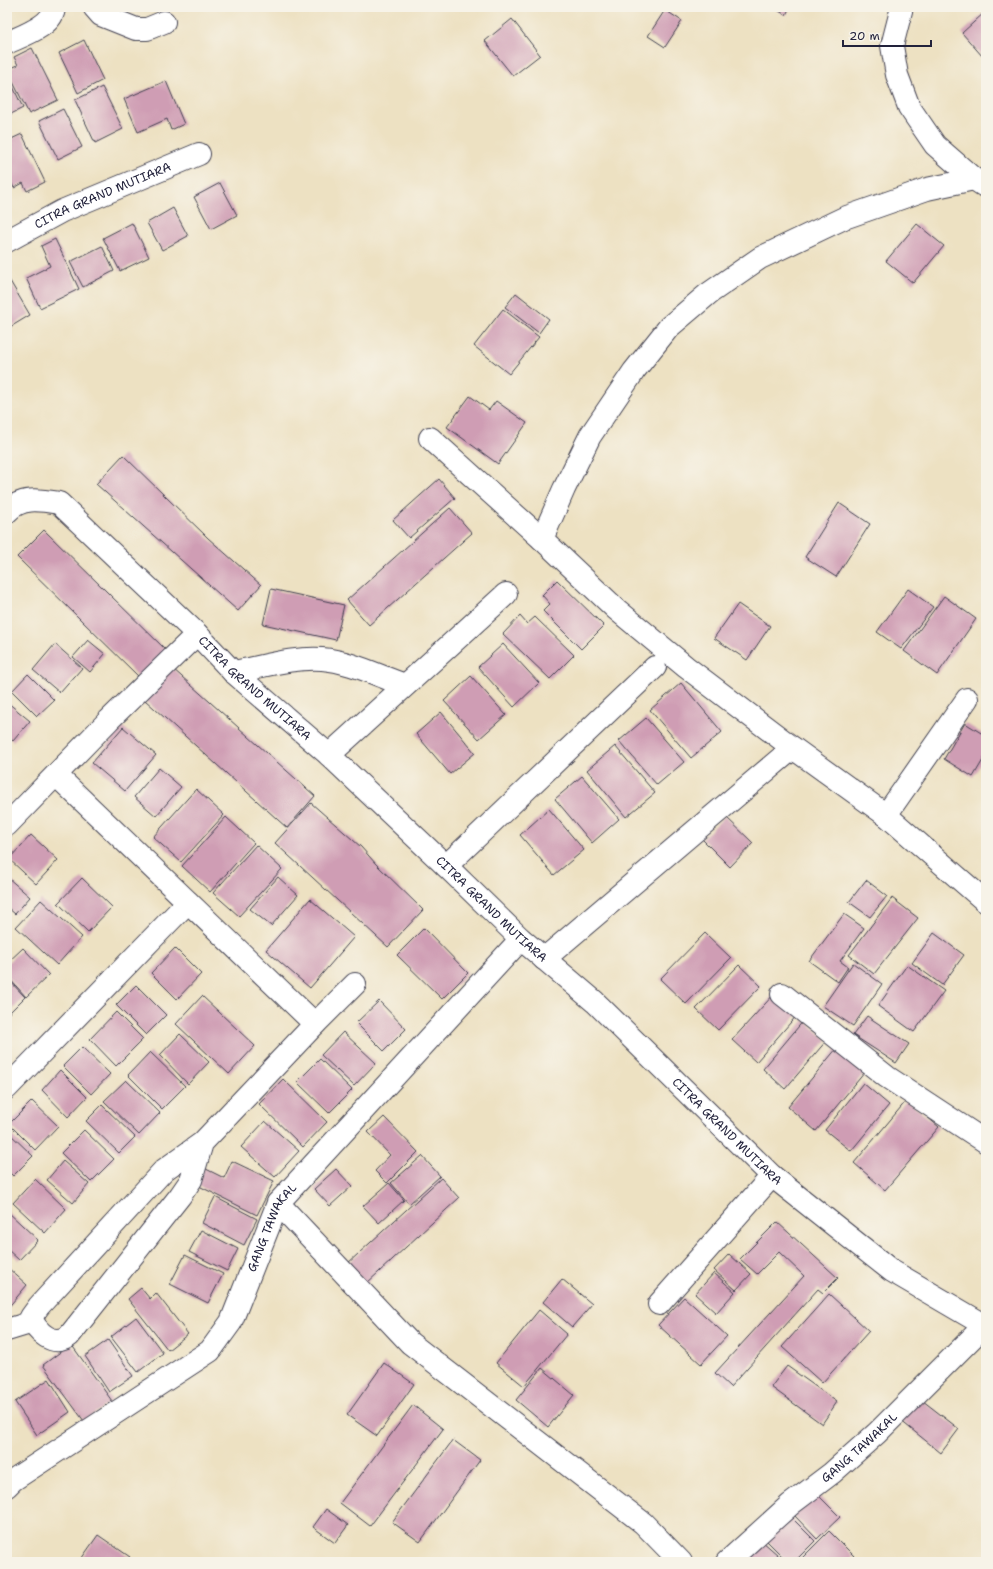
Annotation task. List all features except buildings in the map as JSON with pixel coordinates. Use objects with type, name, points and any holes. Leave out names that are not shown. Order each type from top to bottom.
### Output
[{"type":"street","points":[[7,43],[42,27],[52,16],[54,7]]},
{"type":"street","points":[[94,7],[100,15],[136,29],[147,29],[164,22]]},
{"type":"street","points":[[902,7],[892,46],[897,75],[909,107],[935,144],[980,183]]},
{"type":"street","name":"CITRA GRAND MUTIARA","points":[[7,241],[62,211],[199,154]]},
{"type":"street","points":[[542,539],[590,436],[634,371],[669,327],[708,294],[760,258],[844,218],[927,190],[980,183]]},
{"type":"street","points":[[430,438],[542,539],[616,609],[686,667],[793,748],[886,815],[986,902]]},
{"type":"street","name":"CITRA GRAND MUTIARA","points":[[7,512],[27,500],[39,499],[59,503],[197,634],[233,672],[329,755],[521,939],[596,1002],[772,1176],[892,1271],[986,1325]]},
{"type":"street","points":[[329,755],[404,685],[506,594]]},
{"type":"street","points":[[7,825],[109,720],[197,634]]},
{"type":"street","points":[[233,672],[302,659],[323,659],[345,664],[404,685]]},
{"type":"street","points":[[446,866],[655,667]]},
{"type":"street","points":[[886,815],[967,699]]},
{"type":"street","points":[[544,959],[793,748]]},
{"type":"street","points":[[56,774],[315,1024]]},
{"type":"street","points":[[7,1088],[188,902]]},
{"type":"street","name":"GANG TAWAKAL","points":[[7,1486],[13,1480],[210,1351],[231,1322],[278,1203],[521,939]]},
{"type":"street","points":[[202,1143],[191,1180],[180,1196],[69,1336],[62,1340],[54,1340],[42,1333],[33,1322],[31,1317],[33,1312],[164,1170],[202,1143],[315,1024],[356,984]]},
{"type":"street","points":[[782,994],[887,1077],[986,1142]]},
{"type":"street","points":[[659,1304],[772,1176]]},
{"type":"street","points":[[278,1203],[410,1343],[643,1523],[673,1560]]},
{"type":"street","points":[[7,1330],[33,1322]]},
{"type":"street","name":"GANG TAWAKAL","points":[[727,1562],[791,1504],[832,1474],[986,1325]]}]
